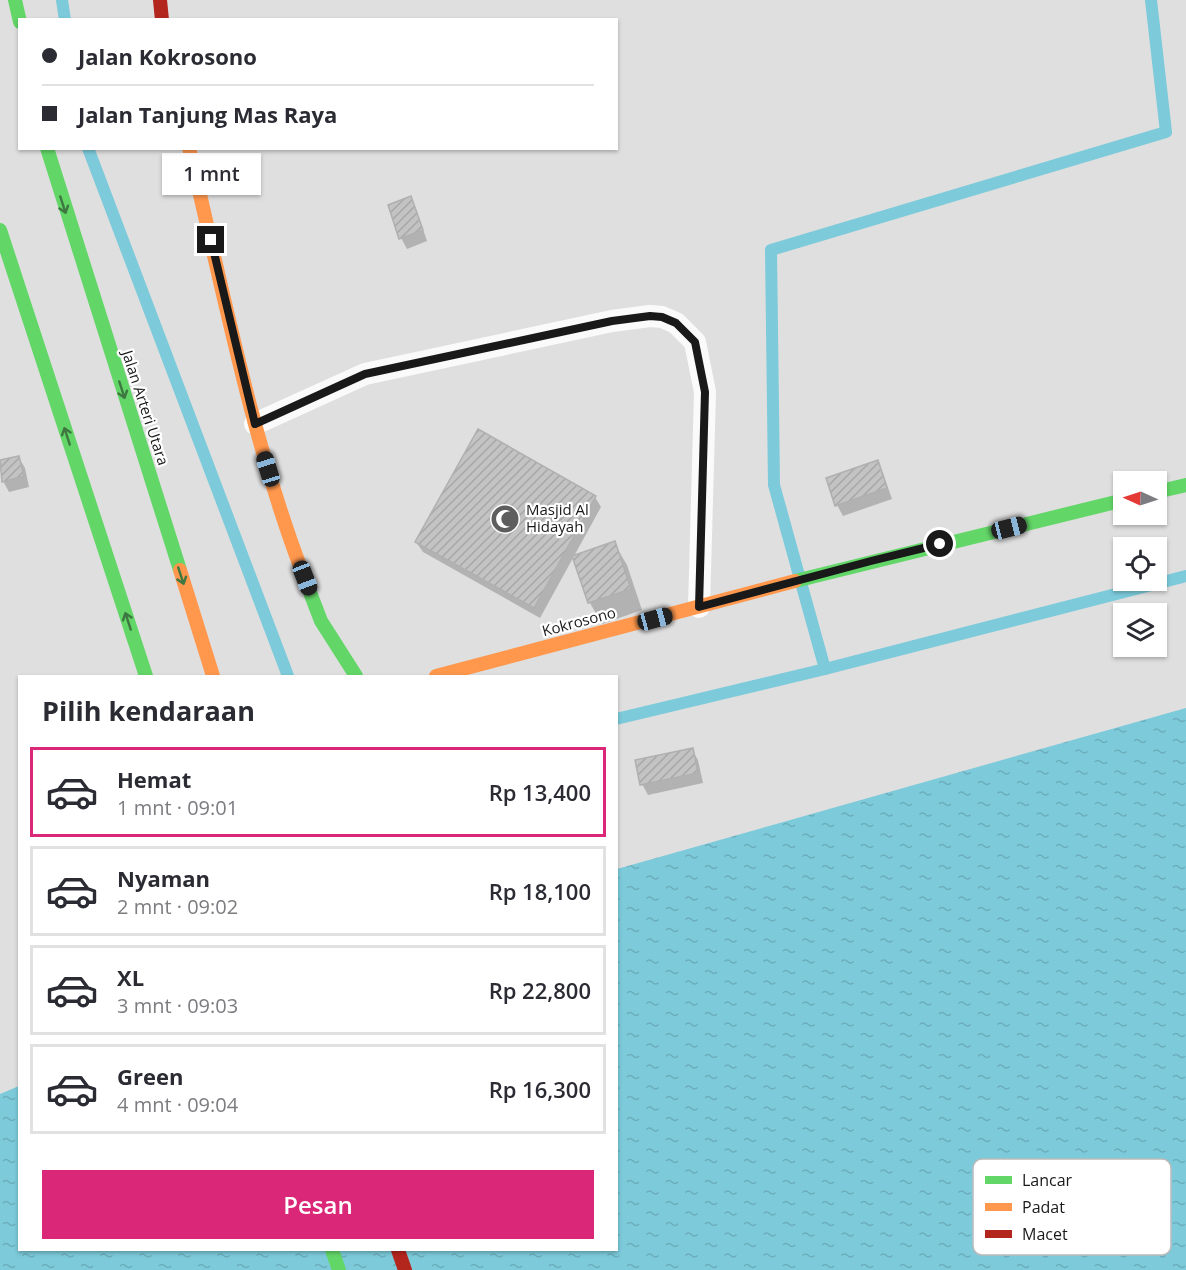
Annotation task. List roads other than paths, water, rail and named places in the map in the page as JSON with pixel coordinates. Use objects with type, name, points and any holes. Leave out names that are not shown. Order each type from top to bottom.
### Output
[{"type":"main road","points":[[15,0],[19,18]]},
{"type":"main road","points":[[160,0],[162,18]]},
{"type":"main road","name":"Jalan Arteri Utara","points":[[48,150],[213,675]]},
{"type":"main road","points":[[189,150],[255,424],[289,536],[321,621],[355,675]]},
{"type":"main road","points":[[0,230],[146,675]]},
{"type":"main road","points":[[1167,489],[1186,485]]},
{"type":"main road","name":"Kokrosono","points":[[440,675],[871,561],[1113,503]]},
{"type":"main road","points":[[332,1251],[339,1270]]},
{"type":"main road","points":[[398,1251],[405,1270]]},
{"type":"lane","points":[[255,424],[365,374],[612,321],[650,316],[662,317],[676,323],[695,342],[705,392],[699,607]]},
{"type":"water","points":[[1186,708],[1186,1270],[0,1270],[0,1094],[18,1086],[18,1251],[618,1251],[618,869]]},
{"type":"waterway","points":[[62,0],[65,18]]},
{"type":"waterway","points":[[825,669],[774,485],[771,250],[1166,132],[1151,0]]},
{"type":"waterway","points":[[89,150],[288,675]]},
{"type":"waterway","points":[[618,719],[825,669],[1186,576]]},
{"type":"place","name":"Masjid Al Hidayah","points":[[505,519]]}]
